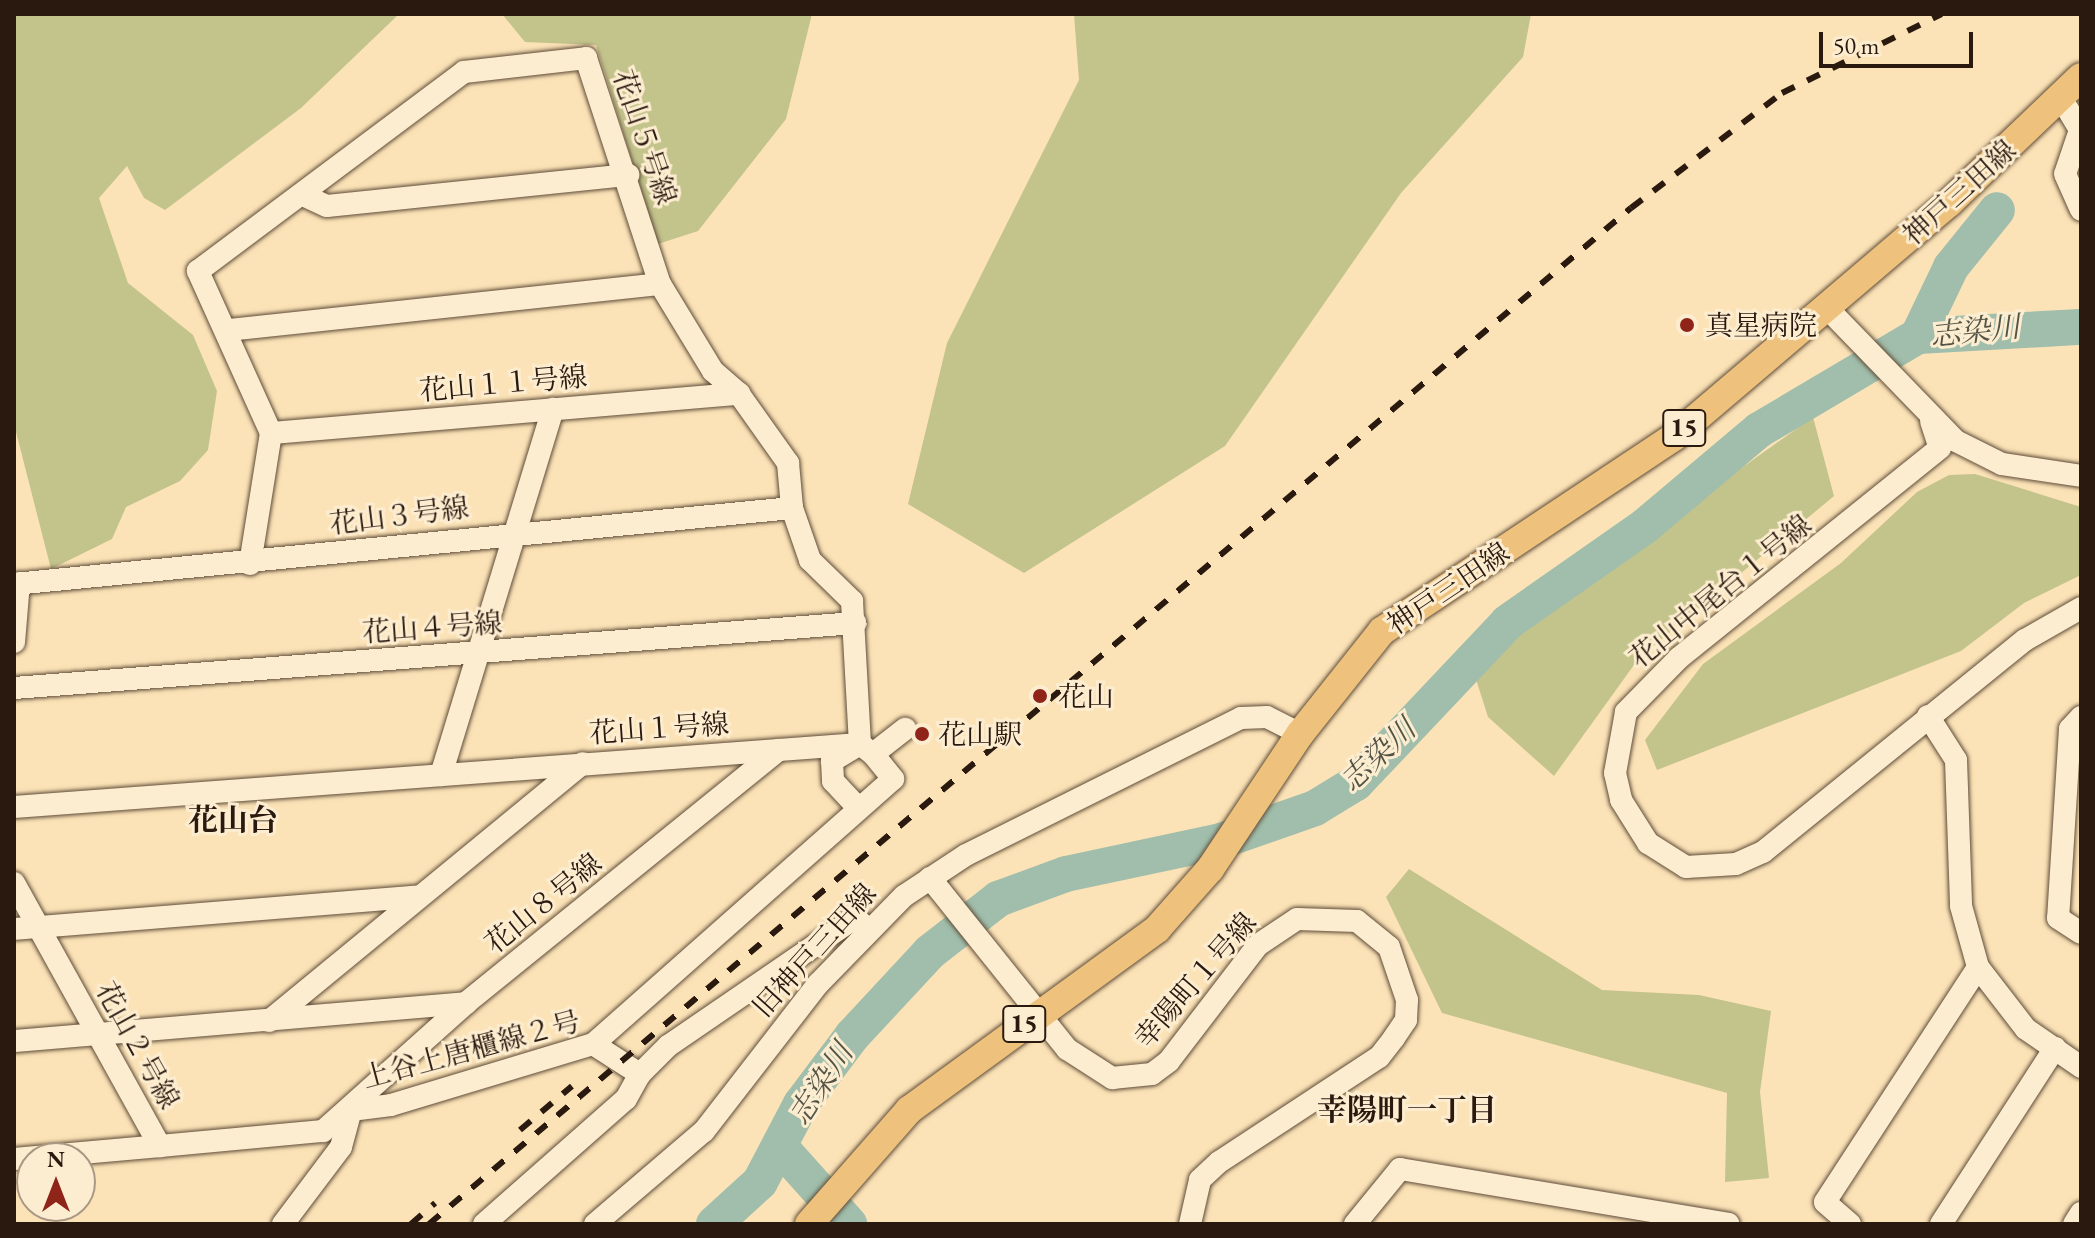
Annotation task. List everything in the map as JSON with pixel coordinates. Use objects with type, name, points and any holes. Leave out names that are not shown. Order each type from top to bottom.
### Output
[{"type":"main road","name":"神戸三田線","points":[[809,1224],[909,1110],[1157,929],[1210,869],[1283,764],[1300,734],[1357,659],[1410,607],[1666,442],[1827,308],[2081,77]]},
{"type":"street","name":"花山５号線","points":[[271,433],[229,330],[198,271],[464,72],[586,58],[628,175],[660,284],[713,371],[739,394],[788,463],[792,508],[810,560],[852,601],[866,749]]},
{"type":"street","points":[[2061,98],[2080,130],[2065,174],[2081,210]]},
{"type":"street","points":[[303,195],[327,206],[628,175]]},
{"type":"street","points":[[229,330],[660,284]]},
{"type":"street","points":[[1827,308],[1931,421],[2002,464],[2081,476]]},
{"type":"street","name":"花山１１号線","points":[[271,433],[739,394]]},
{"type":"street","points":[[441,775],[475,654],[553,409]]},
{"type":"street","name":"花山中尾台１号線","points":[[1931,421],[1940,448],[1636,699],[1617,737],[1617,785],[1648,843],[1673,862],[1736,864],[1813,816],[1928,716],[2025,640],[2081,608]]},
{"type":"street","points":[[250,564],[271,433]]},
{"type":"street","name":"花山３号線","points":[[17,583],[250,564],[516,531],[792,508]]},
{"type":"street","points":[[14,642],[17,583]]},
{"type":"street","name":"花山４号線","points":[[14,688],[855,623]]},
{"type":"street","points":[[1928,716],[1956,760],[1961,906],[1978,967],[2026,1029],[2081,1067]]},
{"type":"street","name":"旧神戸三田線","points":[[595,1224],[704,1131],[868,929],[930,878],[1241,718],[1267,717],[1300,734]]},
{"type":"street","points":[[2081,717],[2070,729],[2058,918],[2081,933]]},
{"type":"street","points":[[857,807],[833,781],[832,761],[866,749],[905,729]]},
{"type":"street","points":[[593,1044],[857,807],[893,779],[866,749]]},
{"type":"street","name":"花山１号線","points":[[14,807],[584,763],[778,750],[866,749]]},
{"type":"street","name":"花山８号線","points":[[351,1110],[466,1003],[778,750]]},
{"type":"street","points":[[269,1021],[416,897],[584,763]]},
{"type":"street","name":"幸陽町１号線","points":[[930,878],[1038,1015],[1093,1069],[1131,1078],[1169,1061],[1258,945],[1297,919],[1357,921],[1389,947],[1407,1000],[1406,1020],[1394,1038],[1379,1057],[1219,1162],[1200,1180],[1190,1224]]},
{"type":"street","name":"花山２号線","points":[[14,883],[25,928],[98,1033],[160,1146],[323,1131],[351,1110]]},
{"type":"street","points":[[25,928],[416,897]]},
{"type":"street","points":[[484,1224],[626,1099],[640,1074],[668,1046],[855,918],[868,929]]},
{"type":"street","points":[[1850,1224],[1825,1202],[1978,967]]},
{"type":"street","points":[[14,1041],[466,1003]]},
{"type":"street","name":"上谷上唐櫃線２号","points":[[283,1224],[341,1147],[351,1110],[391,1105],[593,1044],[640,1074]]},
{"type":"street","points":[[1941,1224],[2055,1048]]},
{"type":"street","points":[[14,1159],[160,1146]]},
{"type":"street","points":[[1355,1224],[1400,1169],[1728,1224]]},
{"type":"street","points":[[2074,1224],[2081,1213]]},
{"type":"green space","points":[[14,14],[399,14],[301,108],[165,210],[144,198],[127,166],[99,198],[128,283],[193,335],[217,391],[208,450],[180,481],[126,507],[112,539],[51,569],[14,424]]},
{"type":"green space","points":[[502,14],[812,14],[786,119],[698,231],[658,244],[596,45],[525,42]]},
{"type":"green space","points":[[1074,14],[1531,14],[1523,57],[1401,193],[1225,446],[1024,573],[908,504],[947,343],[1079,80]]},
{"type":"green space","points":[[1813,417],[1834,496],[1639,658],[1554,776],[1488,717],[1474,673],[1589,577]]},
{"type":"green space","points":[[1975,474],[2081,507],[2081,575],[2024,603],[1961,651],[1657,770],[1645,740],[1703,664],[1841,563],[1917,492],[1949,475]]},
{"type":"green space","points":[[1409,869],[1602,990],[1699,995],[1771,1011],[1760,1092],[1769,1178],[1725,1182],[1727,1093],[1442,1013],[1386,897]]},
{"type":"waterway","points":[[1918,336],[1951,267],[1997,210]]},
{"type":"waterway","name":"志染川","points":[[714,1224],[760,1182],[801,1104],[852,1036],[930,952],[998,899],[1066,874],[1221,841],[1315,808],[1356,783],[1508,622],[1645,526],[1759,430],[1918,336],[2081,327]]},
{"type":"waterway","points":[[782,1149],[849,1224]]},
{"type":"railway","points":[[429,1224],[1631,208],[1782,93],[1942,14]]},
{"type":"railway","points":[[520,1130],[572,1086]]},
{"type":"railway","points":[[411,1224],[435,1203]]},
{"type":"place","name":"真星病院","points":[[1687,325]]},
{"type":"place","name":"花山","points":[[1040,696]]},
{"type":"place","name":"花山駅","points":[[922,734]]},
{"type":"district","name":"花山台","points":[[233,820]]},
{"type":"district","name":"幸陽町一丁目","points":[[1407,1110]]}]
